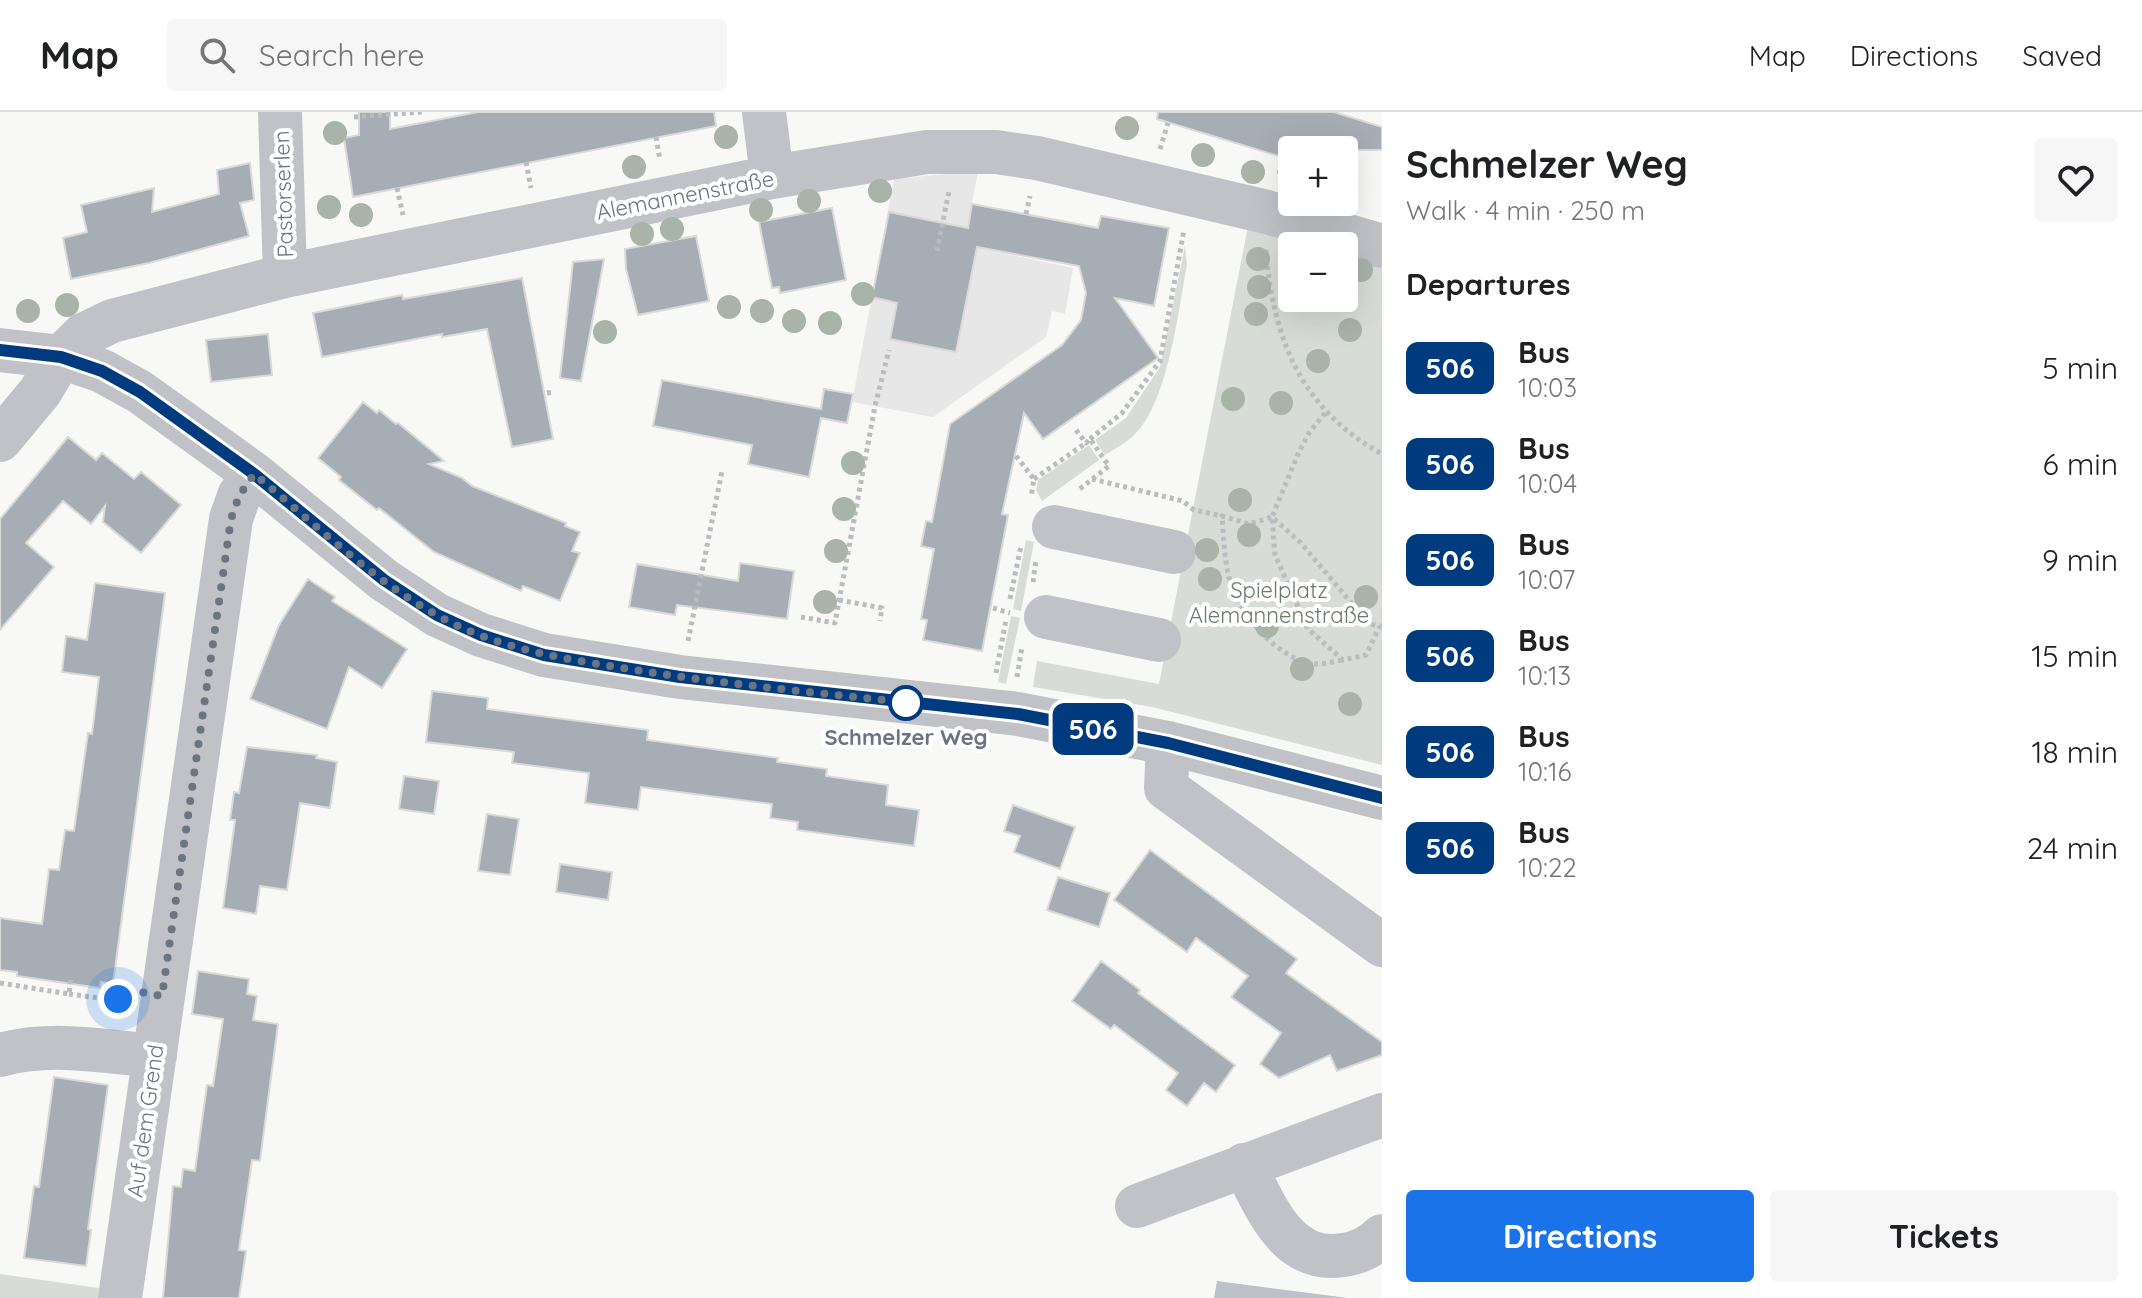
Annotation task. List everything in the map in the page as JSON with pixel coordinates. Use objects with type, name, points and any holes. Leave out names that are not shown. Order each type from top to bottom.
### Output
[{"type":"street","name":"Pastorserlen","points":[[280,112],[285,276]]},
{"type":"street","points":[[764,112],[772,177]]},
{"type":"street","name":"Alemannenstraße","points":[[0,440],[40,392],[61,357],[83,335],[112,321],[285,276],[772,177],[927,152],[996,152],[1037,158],[1276,215],[1382,246]]},
{"type":"street","points":[[0,350],[61,357],[102,371],[140,392],[254,474],[384,580],[459,627],[544,655],[680,677],[1018,714],[1168,743],[1382,798]]},
{"type":"street","name":"Auf dem Grend","points":[[120,1298],[231,519],[239,496],[254,474]]},
{"type":"street","points":[[1036,522],[1174,552]]},
{"type":"street","points":[[1046,617],[1159,640]]},
{"type":"street","points":[[1168,743],[1166,788],[1382,945]]},
{"type":"street","points":[[0,1055],[26,1048],[60,1047],[155,1056]]},
{"type":"street","points":[[1137,1206],[1382,1115]]},
{"type":"street","points":[[1244,1165],[1274,1223],[1293,1245],[1315,1255],[1338,1256],[1359,1252],[1382,1236]]},
{"type":"path","points":[[354,117],[422,112]]},
{"type":"path","points":[[1160,150],[1168,123]]},
{"type":"path","points":[[937,251],[958,151]]},
{"type":"path","points":[[1034,479],[1122,413],[1160,361],[1175,270],[1193,194]]},
{"type":"path","points":[[1276,215],[1266,246],[1269,291],[1285,344],[1299,376],[1325,413],[1382,454]]},
{"type":"path","points":[[801,617],[835,623],[875,406],[889,350]]},
{"type":"path","points":[[547,393],[554,392]]},
{"type":"path","points":[[1325,413],[1298,454],[1272,517],[1275,555],[1308,629],[1343,660]]},
{"type":"path","points":[[1076,430],[1109,466],[1092,479],[1183,501],[1194,510],[1249,524],[1272,517]]},
{"type":"path","points":[[988,711],[1036,522],[1034,479],[1016,456]]},
{"type":"path","points":[[680,677],[722,471]]},
{"type":"path","points":[[1222,516],[1232,585],[1242,609],[1262,634],[1300,659],[1317,664],[1366,655],[1381,625],[1369,624],[1301,543],[1272,517]]},
{"type":"path","points":[[839,600],[882,608],[880,621]]},
{"type":"path","points":[[69,994],[71,978]]},
{"type":"path","points":[[0,983],[113,1000],[129,990],[162,996]]},
{"type":"shaded area","points":[[978,171],[964,245],[1073,268],[1065,314],[1052,311],[1046,337],[933,417],[852,402],[894,179]]},
{"type":"shaded area","points":[[1217,1281],[1348,1298],[1214,1298]]},
{"type":"green space","name":"Spielplatz Alemannenstraße","points":[[1248,226],[1278,235],[1278,312],[1358,312],[1358,258],[1382,266],[1382,765],[1152,707],[1033,687],[1037,661],[1159,684]]},
{"type":"green space","points":[[1185,246],[1187,265],[1175,331],[1155,404],[1132,437],[1105,455],[1095,440],[1126,418],[1160,367]]},
{"type":"green space","points":[[1089,445],[1099,460],[1042,501],[1036,490],[1038,480]]},
{"type":"green space","points":[[1026,540],[1034,542],[1021,611],[1013,609]]},
{"type":"green space","points":[[1011,616],[1020,618],[1006,684],[998,682]]},
{"type":"green space","points":[[0,1274],[99,1288],[98,1298],[0,1298]]},
{"type":"building","points":[[359,112],[390,112],[390,129],[478,112],[714,112],[716,126],[353,197],[344,138],[359,135]]},
{"type":"building","points":[[1158,112],[1334,112],[1382,127],[1382,150],[1358,150],[1358,136],[1278,136],[1278,156],[1157,119]]},
{"type":"building","points":[[250,163],[254,200],[240,203],[249,236],[149,263],[71,279],[63,238],[87,232],[81,205],[154,188],[152,212],[219,194],[217,170]]},
{"type":"building","points":[[972,204],[1098,228],[1101,216],[1169,228],[1154,306],[1115,298],[1158,358],[1043,439],[1024,413],[1002,514],[1008,515],[982,651],[923,640],[927,620],[921,619],[934,549],[921,546],[926,521],[932,522],[950,424],[1062,345],[1081,320],[1086,293],[1079,266],[977,247],[956,352],[890,339],[897,303],[872,297],[889,212],[968,228]]},
{"type":"building","points":[[832,208],[846,280],[780,293],[779,287],[772,288],[759,222]]},
{"type":"building","points":[[696,236],[709,301],[638,315],[626,269],[625,249]]},
{"type":"building","points":[[604,259],[581,381],[560,378],[573,262]]},
{"type":"building","points":[[522,278],[553,439],[512,447],[487,329],[442,337],[442,334],[322,357],[313,313],[402,295],[403,299]]},
{"type":"building","points":[[268,334],[272,375],[211,382],[206,340]]},
{"type":"building","points":[[662,380],[821,409],[824,389],[853,394],[847,423],[821,418],[809,477],[748,464],[752,445],[653,426]]},
{"type":"building","points":[[363,402],[398,423],[444,461],[429,464],[462,478],[472,486],[566,523],[565,526],[580,532],[572,551],[580,553],[560,601],[523,586],[521,591],[434,552],[339,480],[341,477],[318,458]]},
{"type":"building","points":[[68,437],[96,460],[102,453],[134,479],[141,472],[181,505],[141,553],[103,522],[105,506],[91,524],[63,501],[26,543],[54,567],[0,630],[0,519]]},
{"type":"building","points":[[740,563],[794,571],[787,619],[677,605],[675,615],[629,607],[637,564],[738,581]]},
{"type":"building","points":[[308,579],[335,597],[332,601],[407,649],[382,688],[349,667],[327,729],[250,699],[279,625]]},
{"type":"building","points":[[95,583],[165,593],[113,984],[101,982],[100,988],[17,976],[17,972],[0,970],[0,918],[42,924],[49,869],[59,870],[65,830],[74,831],[99,677],[62,672],[66,636],[87,640]]},
{"type":"building","points":[[432,691],[488,698],[487,709],[648,730],[647,740],[778,758],[777,762],[827,769],[826,776],[888,785],[886,805],[919,810],[914,846],[797,830],[798,822],[770,818],[772,804],[641,787],[638,810],[585,803],[589,773],[512,763],[514,752],[426,742]]},
{"type":"building","points":[[247,747],[317,755],[316,758],[337,762],[330,808],[300,803],[287,890],[260,886],[256,914],[223,908],[235,820],[230,820],[234,792],[239,793]]},
{"type":"building","points":[[404,776],[439,781],[434,814],[399,809]]},
{"type":"building","points":[[1013,805],[1075,827],[1060,869],[1014,852],[1020,836],[1004,831]]},
{"type":"building","points":[[487,814],[519,819],[510,875],[478,871]]},
{"type":"building","points":[[1150,850],[1297,959],[1286,973],[1382,1042],[1382,1055],[1337,1071],[1330,1055],[1279,1078],[1260,1064],[1281,1033],[1231,997],[1248,976],[1196,938],[1187,952],[1114,900]]},
{"type":"building","points":[[560,864],[612,872],[608,900],[556,892]]},
{"type":"building","points":[[1058,877],[1110,893],[1099,927],[1047,910]]},
{"type":"building","points":[[1101,961],[1140,990],[1138,993],[1235,1065],[1216,1092],[1204,1083],[1187,1106],[1166,1090],[1178,1073],[1114,1025],[1111,1029],[1072,1001]]},
{"type":"building","points":[[198,971],[249,979],[247,994],[257,996],[253,1020],[278,1024],[260,1161],[252,1160],[239,1250],[246,1251],[239,1298],[163,1298],[173,1186],[181,1187],[183,1169],[195,1171],[207,1085],[213,1086],[223,1019],[192,1014]]},
{"type":"building","points":[[54,1077],[108,1085],[88,1229],[91,1230],[86,1266],[24,1258],[34,1186],[39,1187]]},
{"type":"bus line","name":"506","points":[[0,350],[61,357],[102,371],[140,392],[254,474],[384,580],[437,615],[481,635],[544,655],[680,677],[1018,714],[1168,743],[1382,798]]},
{"type":"place","name":"Schmelzer Weg","points":[[906,703]]},
{"type":"route","points":[[118,999],[129,990],[162,996],[231,519],[239,496],[254,474],[384,580],[437,615],[481,635],[544,655],[586,662],[680,677],[912,703],[906,703]]}]
